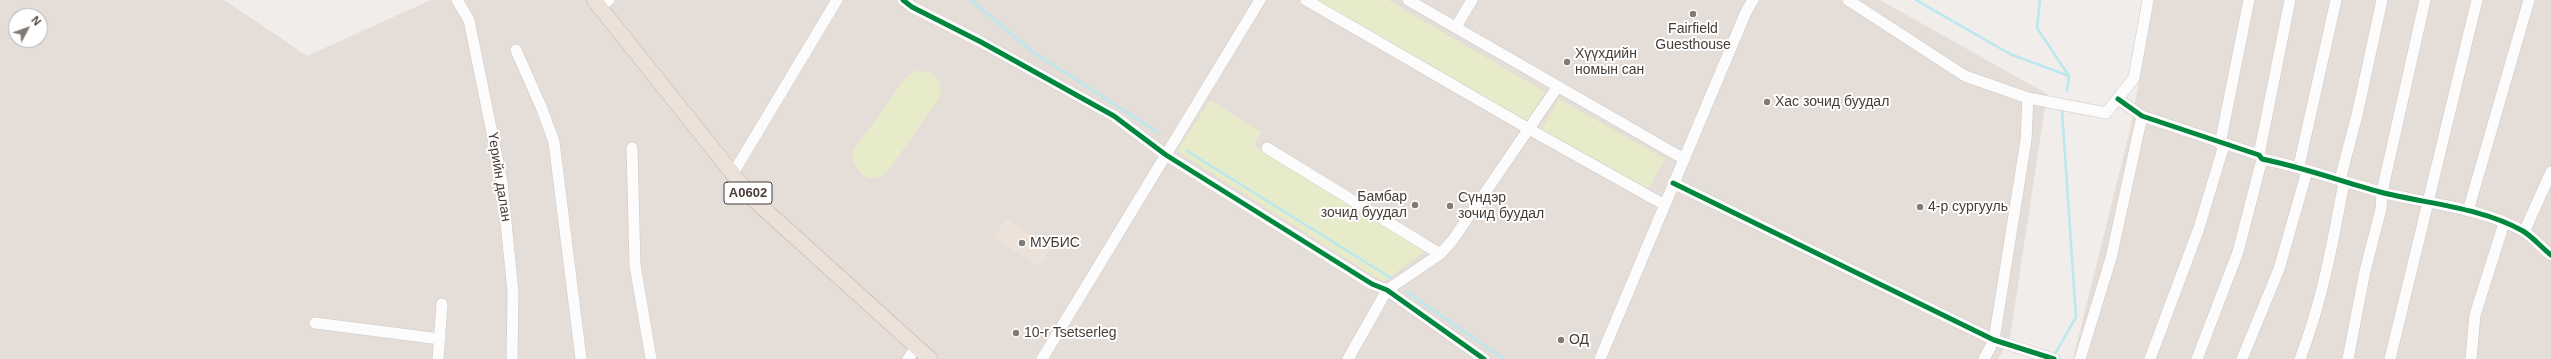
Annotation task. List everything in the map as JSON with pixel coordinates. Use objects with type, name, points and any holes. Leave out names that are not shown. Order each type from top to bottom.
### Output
[{"type":"highway","name":"A0602","points":[[601,3],[732,175],[753,199],[912,353],[930,359]]},
{"type":"street","name":"Үерийн далан","points":[[457,0],[469,20],[502,182],[513,292],[512,359]]},
{"type":"street","points":[[732,175],[837,0]]},
{"type":"street","points":[[903,0],[912,7],[981,42],[1114,116],[1166,155],[1372,284],[1387,290],[1484,359]]},
{"type":"street","points":[[1042,359],[1260,0]]},
{"type":"street","points":[[1306,0],[1529,129],[1663,204]]},
{"type":"street","points":[[1408,0],[1456,26],[1684,159]]},
{"type":"street","points":[[1456,26],[1472,0]]},
{"type":"street","points":[[1746,12],[1747,0]]},
{"type":"street","points":[[1600,359],[1663,204],[1674,183],[1746,12],[1753,0]]},
{"type":"street","points":[[1848,0],[1965,76],[2028,98],[2106,113],[2134,78],[2148,0]]},
{"type":"street","points":[[2150,359],[2199,228],[2222,145],[2249,0]]},
{"type":"street","points":[[2197,359],[2238,252],[2261,157],[2290,0]]},
{"type":"street","points":[[2242,359],[2279,270],[2303,169],[2336,0]]},
{"type":"street","points":[[2300,359],[2321,297],[2324,276],[2333,242],[2342,181],[2382,0]]},
{"type":"street","points":[[2348,359],[2365,271],[2381,209],[2382,192],[2425,0]]},
{"type":"street","points":[[2390,359],[2477,0]]},
{"type":"street","points":[[2468,211],[2529,0]]},
{"type":"street","points":[[516,50],[542,109],[554,142],[581,359]]},
{"type":"street","points":[[1348,359],[1387,290],[1440,254],[1558,86]]},
{"type":"street","points":[[1984,359],[1994,340],[2026,140],[2028,98]]},
{"type":"street","points":[[2118,99],[2142,116],[2222,145],[2342,181],[2382,192],[2468,211],[2504,223],[2524,232],[2551,255]]},
{"type":"street","points":[[2080,359],[2111,258],[2142,116]]},
{"type":"street","points":[[632,148],[635,265],[652,359]]},
{"type":"street","points":[[1267,148],[1440,254]]},
{"type":"street","points":[[2524,232],[2551,172]]},
{"type":"street","points":[[1674,183],[1994,340],[2054,359]]},
{"type":"street","points":[[2471,359],[2475,315],[2504,223]]},
{"type":"street","points":[[438,359],[442,304]]},
{"type":"street","points":[[315,323],[440,338]]},
{"type":"shaded area","points":[[0,0],[224,0],[307,56],[431,0],[1880,0],[2047,94],[2010,337],[1998,359],[0,359]]},
{"type":"shaded area","points":[[2154,0],[2551,0],[2551,359],[2073,359],[2130,130]]},
{"type":"shaded area","name":"МУБИС","points":[[1007,219],[1051,247],[1040,266],[992,238]]},
{"type":"green space","points":[[1312,0],[1388,0],[1545,92],[1526,125]]},
{"type":"green space","points":[[915,71],[927,72],[936,77],[940,85],[940,97],[891,167],[884,174],[876,178],[866,177],[855,166],[853,161],[853,151],[907,76]]},
{"type":"green space","points":[[1559,99],[1665,159],[1646,193],[1539,134]]},
{"type":"green space","points":[[1210,100],[1261,132],[1254,146],[1428,249],[1383,282],[1177,151]]},
{"type":"waterway","points":[[971,0],[1033,52],[1159,133]]},
{"type":"waterway","points":[[1916,0],[2010,54],[2069,76],[2067,91]]},
{"type":"waterway","points":[[2040,0],[2037,28],[2069,76]]},
{"type":"waterway","points":[[2055,354],[2076,317],[2062,111]]},
{"type":"waterway","points":[[1187,151],[1391,278]]},
{"type":"waterway","points":[[1407,292],[1504,359]]},
{"type":"cycle path","points":[[903,0],[912,7],[981,42],[1114,116],[1166,155],[1372,284],[1387,290],[1484,359]]},
{"type":"cycle path","points":[[2118,99],[2142,116],[2259,155],[2262,159],[2306,170],[2380,192],[2489,216],[2523,231],[2551,255]]},
{"type":"cycle path","points":[[1673,183],[1994,340],[2054,359]]},
{"type":"place","name":"Fairfield Guesthouse","points":[[1693,14]]},
{"type":"place","name":"Хүүхдийн номын сан","points":[[1567,62]]},
{"type":"place","name":"Хас зочид буудал","points":[[1767,102]]},
{"type":"place","name":"Бамбар зочид буудал","points":[[1415,205]]},
{"type":"place","name":"Сүндэр зочид буудал","points":[[1450,206]]},
{"type":"place","name":"4-р сургууль","points":[[1920,207]]},
{"type":"place","name":"МУБИС","points":[[1022,243]]},
{"type":"place","name":"10-r Tsetserleg","points":[[1016,333]]},
{"type":"place","name":"ОД","points":[[1561,340]]}]
